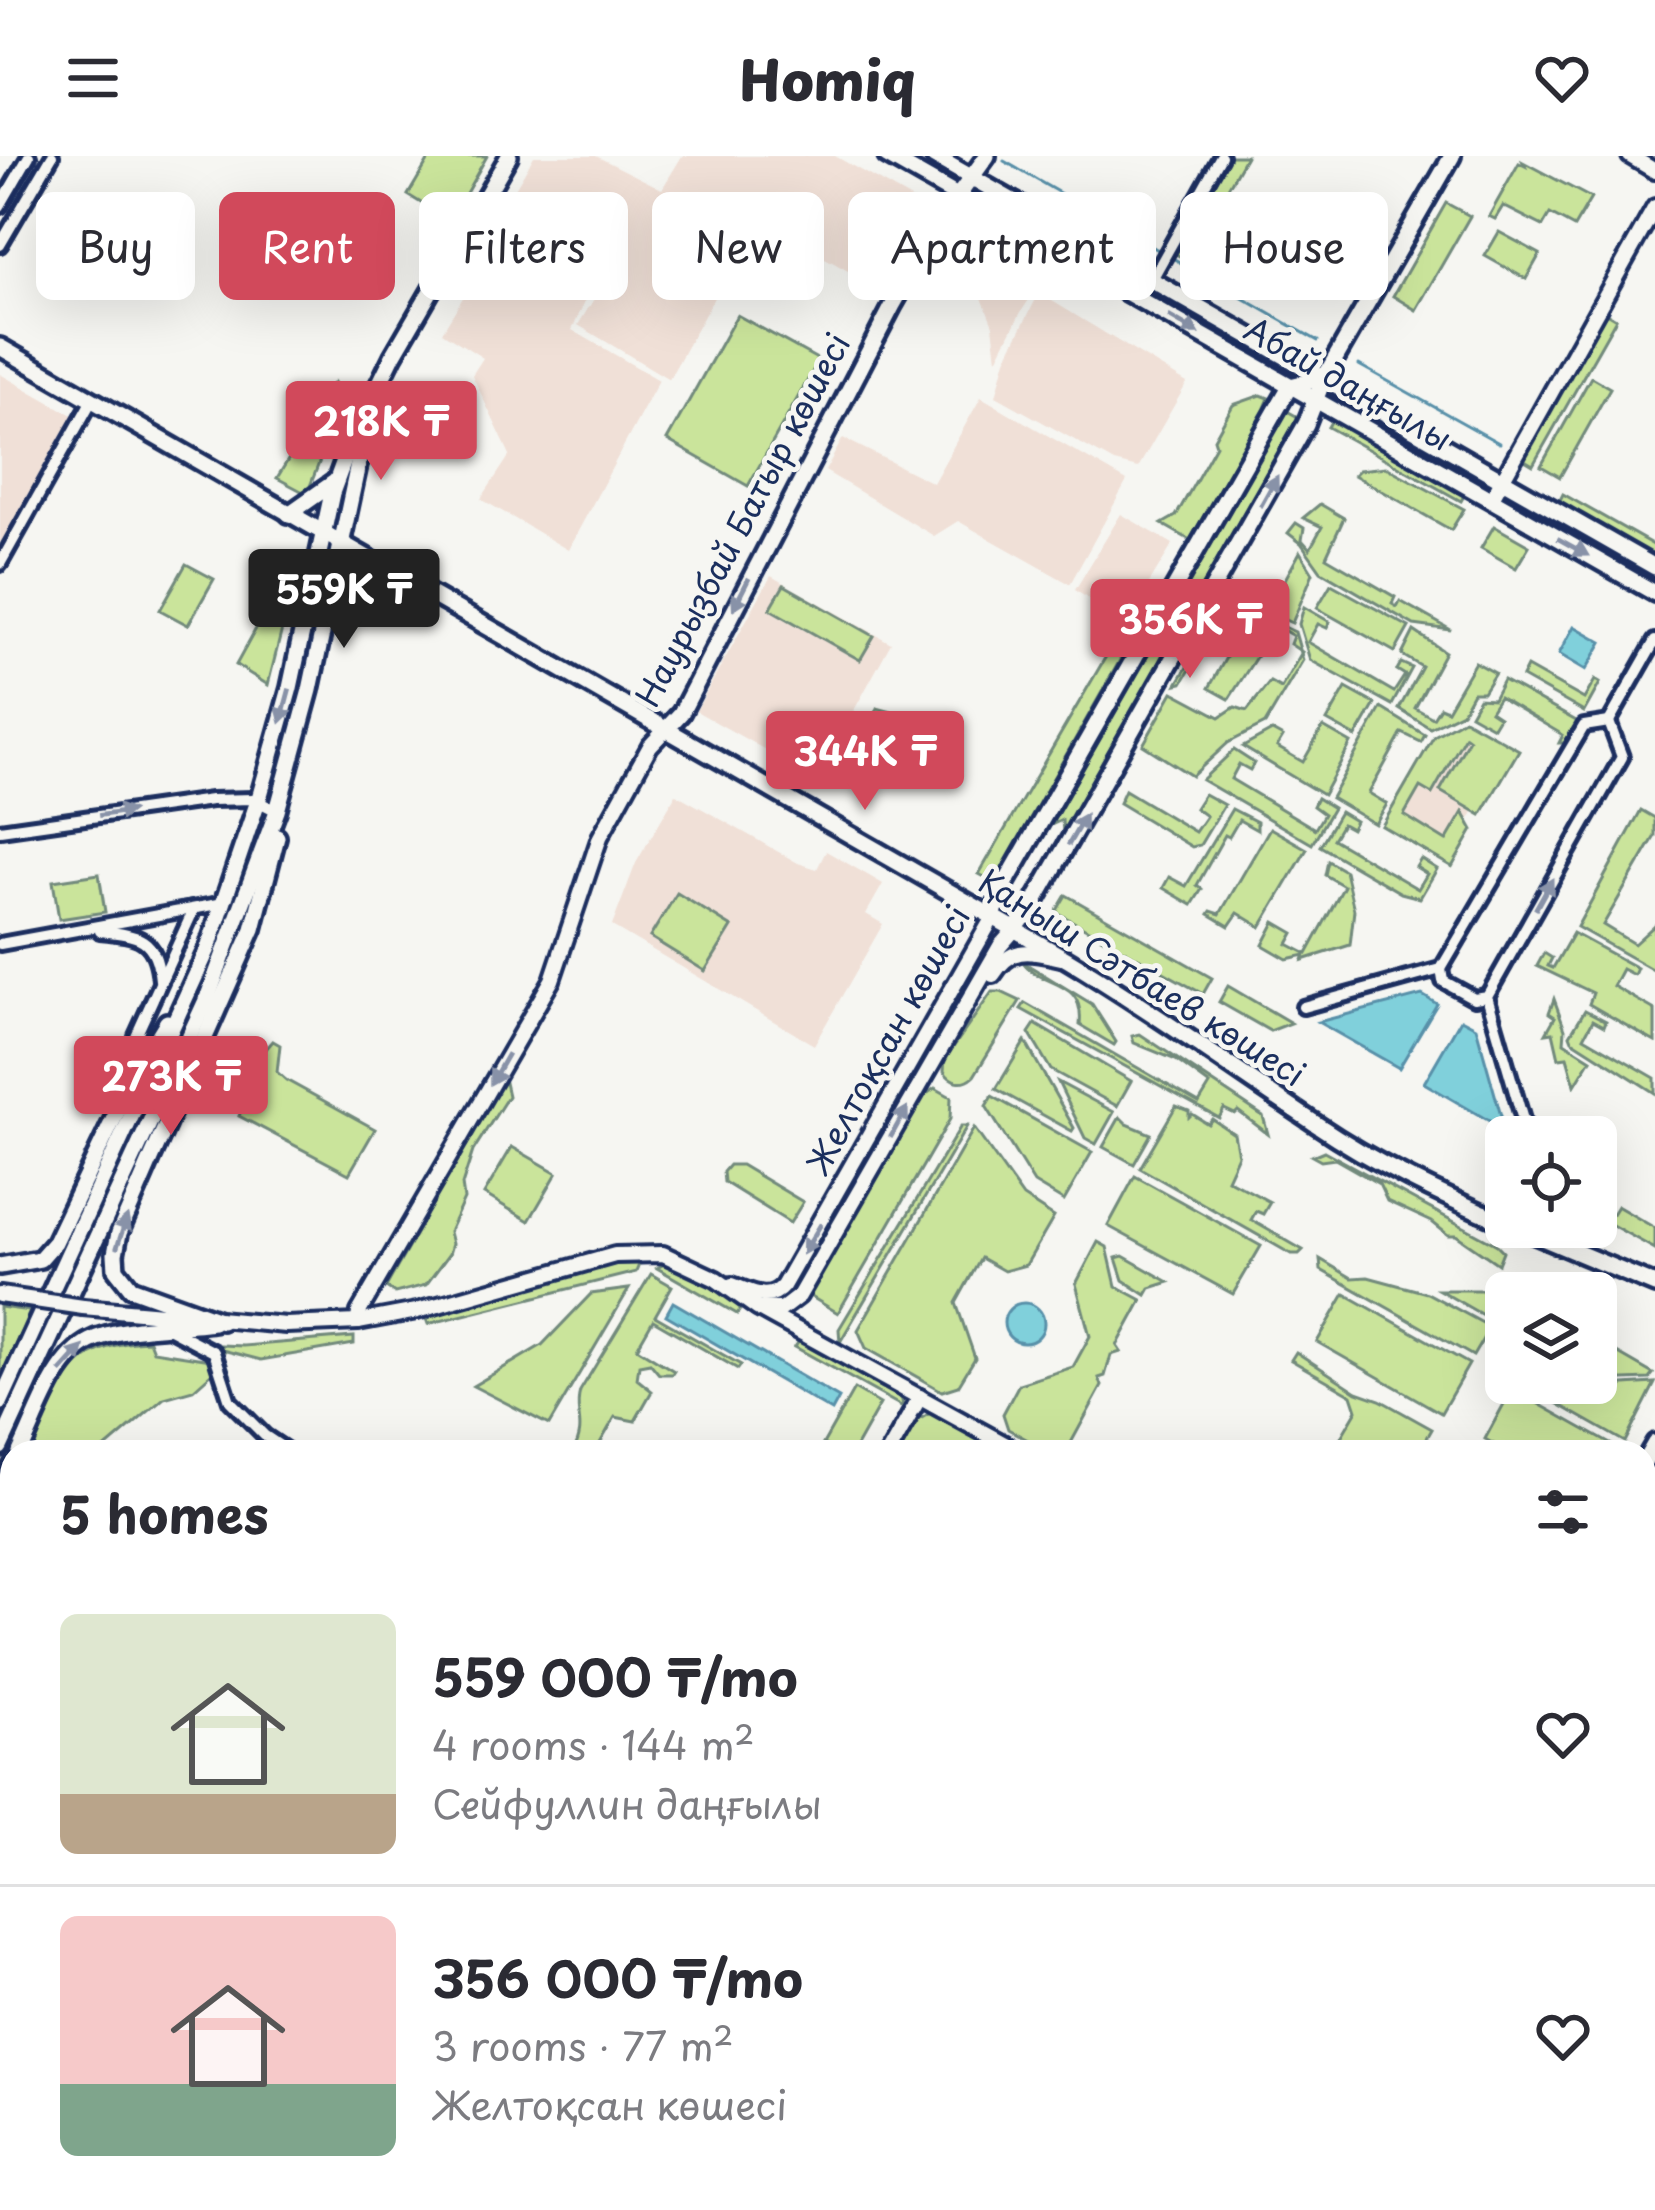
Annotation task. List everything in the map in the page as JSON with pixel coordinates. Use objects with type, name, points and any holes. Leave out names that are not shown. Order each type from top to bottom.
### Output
[{"type":"main road","points":[[0,1403],[207,951],[290,688],[336,481],[393,356],[509,156]]},
{"type":"main road","name":"Абай даңғылы","points":[[887,156],[950,192]]},
{"type":"main road","name":"Абай даңғылы","points":[[934,156],[997,192]]},
{"type":"main road","points":[[963,192],[987,156]]},
{"type":"main road","name":"Желтоқсан көшесі","points":[[1015,929],[1105,782],[1318,402],[1324,378],[1452,156]]},
{"type":"main road","name":"Абай даңғылы","points":[[1156,283],[1655,567]]},
{"type":"main road","name":"Наурызбай Батыр көшесі","points":[[667,728],[681,713],[895,300]]},
{"type":"main road","name":"Абай даңғылы","points":[[1139,300],[1655,593]]},
{"type":"main road","name":"Қаныш Сәтбаев көшесі","points":[[0,347],[1068,960],[1179,1028],[1317,1126],[1485,1213]]},
{"type":"main road","points":[[1290,386],[1324,378]]},
{"type":"main road","name":"Желтоқсан көшесі","points":[[993,916],[1001,891],[1290,386]]},
{"type":"main road","points":[[3,1440],[208,996],[278,811],[368,412]]},
{"type":"main road","points":[[290,514],[336,481]]},
{"type":"main road","points":[[328,601],[354,575],[392,572]]},
{"type":"main road","points":[[222,1321],[131,1288],[116,1269],[115,1254],[143,1176],[253,929],[283,817],[290,768]]},
{"type":"main road","points":[[0,1266],[30,1262],[49,1251],[135,1074],[207,951]]},
{"type":"main road","points":[[1566,1248],[1655,1285]]},
{"type":"main road","points":[[26,1440],[59,1373],[81,1347],[99,1338],[222,1321]]},
{"type":"street","points":[[0,206],[29,156]]},
{"type":"street","points":[[0,245],[52,156]]},
{"type":"street","points":[[1156,271],[1221,156]]},
{"type":"street","points":[[1630,156],[1655,171]]},
{"type":"street","points":[[1491,500],[1655,207]]},
{"type":"street","points":[[0,564],[92,400]]},
{"type":"street","points":[[1522,1116],[1487,996],[1622,757],[1609,722],[1655,641]]},
{"type":"street","points":[[1487,996],[1470,996],[1443,980],[1441,969],[1584,726],[1609,722]]},
{"type":"street","name":"Наурызбай Батыр көшесі","points":[[358,1322],[359,1312],[552,980],[600,837],[650,746],[667,728]]},
{"type":"street","points":[[0,830],[211,800],[256,800],[278,811]]},
{"type":"street","points":[[0,944],[224,903]]},
{"type":"street","points":[[135,1074],[136,1036],[194,910]]},
{"type":"street","name":"Желтоқсан көшесі","points":[[799,1296],[919,1069],[993,916]]},
{"type":"street","points":[[941,1048],[1000,946],[1015,929]]},
{"type":"street","points":[[91,930],[136,936],[148,944],[158,962],[160,981]]},
{"type":"street","points":[[941,1048],[1008,955],[1023,950],[1068,960]]},
{"type":"street","points":[[1303,1007],[1441,969]]},
{"type":"street","name":"Желтоқсан көшесі","points":[[756,1300],[783,1286],[919,1069],[941,1048]]},
{"type":"street","points":[[0,1295],[222,1321],[358,1322],[417,1311],[638,1252],[674,1256],[756,1300],[817,1342],[997,1440]]},
{"type":"street","points":[[756,1300],[782,1309],[799,1296]]},
{"type":"street","points":[[799,1296],[798,1322],[817,1342]]},
{"type":"street","points":[[170,1329],[214,1352],[230,1401],[271,1440]]},
{"type":"street","points":[[896,1440],[920,1397]]},
{"type":"shaded area","points":[[534,156],[596,156],[662,189],[682,156],[835,156],[899,192],[848,192],[848,271],[824,258],[824,192],[652,192],[652,300],[713,300],[669,379],[578,325],[593,300],[628,300],[628,192],[513,192]]},
{"type":"shaded area","points":[[461,300],[585,300],[572,330],[659,380],[568,550],[481,499],[510,455],[472,375],[483,358],[442,332]]},
{"type":"shaded area","points":[[983,300],[1029,300],[997,359],[993,325]]},
{"type":"shaded area","points":[[1036,300],[1051,300],[1187,383],[1138,468],[1114,462],[996,396],[1006,359]]},
{"type":"shaded area","points":[[0,374],[74,416],[0,551]]},
{"type":"shaded area","points":[[981,397],[1127,481],[1070,584],[958,521],[934,536],[825,471],[843,438],[933,483]]},
{"type":"shaded area","points":[[1121,514],[1173,544],[1125,623],[1075,590]]},
{"type":"shaded area","points":[[771,576],[891,643],[819,774],[812,776],[696,711]]},
{"type":"shaded area","points":[[1462,727],[1506,753],[1449,855],[1392,822]]},
{"type":"shaded area","points":[[676,794],[798,863],[817,869],[826,851],[883,884],[866,914],[883,924],[814,1045],[612,926],[636,863]]},
{"type":"green space","points":[[431,156],[487,156],[467,192],[419,192],[419,202],[408,195]]},
{"type":"green space","points":[[1221,156],[1246,156],[1225,192],[1201,192]]},
{"type":"green space","points":[[1523,162],[1591,198],[1574,227],[1550,214],[1543,226],[1503,206],[1495,219],[1489,216],[1519,163],[1525,166]]},
{"type":"green space","points":[[1446,203],[1470,216],[1416,310],[1393,296]]},
{"type":"green space","points":[[1180,229],[1180,256],[1168,250]]},
{"type":"green space","points":[[1499,232],[1540,254],[1526,279],[1485,256]]},
{"type":"green space","points":[[1156,294],[1280,365],[1277,370],[1154,300]]},
{"type":"green space","points":[[1606,313],[1616,319],[1533,465],[1523,459]]},
{"type":"green space","points":[[737,315],[819,360],[748,486],[667,440]]},
{"type":"green space","points":[[1591,377],[1610,388],[1560,477],[1541,466]]},
{"type":"green space","points":[[334,382],[344,398],[307,494],[277,478],[294,450],[316,434],[319,401]]},
{"type":"green space","points":[[1261,395],[1269,398],[1264,410],[1190,540],[1162,524],[1176,516],[1233,405]]},
{"type":"green space","points":[[1287,411],[1298,417],[1063,832],[1062,820],[1051,825]]},
{"type":"green space","points":[[1332,420],[1465,494],[1461,501],[1328,427]]},
{"type":"green space","points":[[1386,467],[1464,509],[1451,530],[1354,475],[1359,470]]},
{"type":"green space","points":[[1563,494],[1655,546],[1655,558],[1558,504]]},
{"type":"green space","points":[[1320,504],[1344,518],[1326,557],[1395,597],[1392,604],[1397,607],[1400,601],[1451,630],[1414,625],[1321,571],[1288,533],[1296,523],[1304,528],[1302,540],[1310,549],[1322,527],[1303,518]]},
{"type":"green space","points":[[1494,526],[1529,546],[1516,568],[1481,548]]},
{"type":"green space","points":[[1300,552],[1313,573],[1292,623],[1267,612]]},
{"type":"green space","points":[[186,564],[214,579],[188,625],[160,610]]},
{"type":"green space","points":[[1331,584],[1409,627],[1395,652],[1317,608]]},
{"type":"green space","points":[[784,585],[874,636],[860,660],[770,609]]},
{"type":"green space","points":[[270,603],[287,609],[268,685],[236,665]]},
{"type":"green space","points":[[1304,607],[1330,622],[1327,628],[1318,624],[1308,642],[1394,692],[1405,675],[1397,670],[1401,663],[1412,668],[1392,705],[1310,660],[1299,624]]},
{"type":"green space","points":[[1133,610],[1145,616],[994,882],[979,874]]},
{"type":"green space","points":[[1263,617],[1295,632],[1300,651],[1290,644],[1293,636],[1276,626],[1229,699],[1209,688],[1233,645],[1212,633],[1177,684],[1210,628],[1243,647]]},
{"type":"green space","points":[[1414,631],[1445,652],[1415,708],[1433,718],[1440,707],[1447,710],[1475,662],[1495,673],[1483,692],[1473,692],[1462,712],[1430,728],[1399,709],[1422,667],[1402,655]]},
{"type":"green space","points":[[1301,653],[1303,660],[1265,724],[1228,743],[1192,776],[1143,745],[1173,692],[1220,717],[1235,707],[1247,711],[1270,682],[1281,688]]},
{"type":"green space","points":[[1527,667],[1584,699],[1595,680],[1600,683],[1584,712],[1522,677]]},
{"type":"green space","points":[[1503,680],[1578,722],[1564,743],[1559,743],[1563,735],[1499,697],[1490,711],[1499,717],[1493,727],[1470,714],[1479,698],[1493,699]]},
{"type":"green space","points":[[1346,688],[1375,704],[1356,737],[1327,721]]},
{"type":"green space","points":[[877,708],[903,715],[890,737],[913,751],[908,762],[854,730],[861,717],[872,720]]},
{"type":"green space","points":[[1381,708],[1425,735],[1421,742],[1402,733],[1369,793],[1387,804],[1375,824],[1331,798]]},
{"type":"green space","points":[[1464,719],[1519,750],[1481,815],[1440,791],[1469,739],[1465,736],[1432,794],[1420,787],[1404,815],[1446,841],[1463,812],[1473,830],[1452,867],[1382,826],[1434,736]]},
{"type":"green space","points":[[1323,727],[1351,743],[1323,795],[1243,747],[1272,731],[1283,737],[1277,747],[1303,762]]},
{"type":"green space","points":[[1234,750],[1254,763],[1250,770],[1239,764],[1231,779],[1315,829],[1324,814],[1313,806],[1317,798],[1333,808],[1312,844],[1202,780]]},
{"type":"green space","points":[[1125,790],[1195,832],[1206,816],[1195,808],[1204,794],[1224,805],[1200,845],[1192,847],[1119,803]]},
{"type":"green space","points":[[1232,809],[1257,822],[1257,830],[1239,820],[1229,837],[1225,835],[1197,885],[1202,889],[1192,905],[1163,888],[1169,877],[1186,886]]},
{"type":"green space","points":[[1641,810],[1655,818],[1655,836],[1603,925],[1634,944],[1655,925],[1655,971],[1577,927]]},
{"type":"green space","points":[[1340,812],[1355,821],[1351,829],[1342,824],[1333,839],[1418,889],[1427,874],[1416,867],[1421,859],[1437,869],[1420,898],[1401,893],[1320,846]]},
{"type":"green space","points":[[1270,828],[1307,849],[1261,927],[1238,913],[1229,926],[1209,914],[1220,914]]},
{"type":"green space","points":[[1328,861],[1345,871],[1354,910],[1350,945],[1303,960],[1305,955],[1287,959],[1263,945],[1275,922],[1294,933],[1288,944],[1307,954],[1344,886],[1325,875]]},
{"type":"green space","points":[[99,874],[105,912],[59,919],[53,881]]},
{"type":"green space","points":[[677,893],[732,927],[705,971],[650,937]]},
{"type":"green space","points":[[1066,895],[1212,978],[1203,994],[1056,912]]},
{"type":"green space","points":[[1573,933],[1637,968],[1634,975],[1622,969],[1613,986],[1655,1010],[1655,1042],[1589,1004],[1593,993],[1537,966],[1544,953],[1552,958],[1548,966],[1553,968]]},
{"type":"green space","points":[[1023,962],[1092,1004],[1114,1045],[1080,1025],[1080,1010],[1069,991]]},
{"type":"green space","points":[[1228,986],[1291,1023],[1270,1031],[1219,1002]]},
{"type":"green space","points":[[992,992],[1020,1001],[974,1076],[954,1080],[944,1071],[945,1059]]},
{"type":"green space","points":[[1554,999],[1565,1029],[1564,1042],[1591,1059],[1575,1085],[1567,1057],[1559,1058],[1553,1032],[1546,1033],[1555,1017],[1549,1013]]},
{"type":"green space","points":[[1025,1003],[1199,1103],[1210,1085],[1176,1060],[1134,1043],[1132,1036],[1140,1034],[1263,1116],[1268,1134],[1238,1111],[1224,1109],[1219,1118],[1021,1009]]},
{"type":"green space","points":[[1585,1010],[1606,1021],[1604,1026],[1593,1020],[1584,1037],[1655,1078],[1655,1093],[1572,1040],[1570,1035]]},
{"type":"green space","points":[[1035,1024],[1131,1081],[1117,1106],[1051,1070],[1029,1033]]},
{"type":"green space","points":[[273,1041],[280,1045],[277,1072],[286,1080],[375,1129],[349,1174],[239,1116]]},
{"type":"green space","points":[[1025,1041],[1074,1128],[1072,1131],[996,1089]]},
{"type":"green space","points":[[504,1078],[508,1096],[473,1151],[462,1185],[464,1199],[449,1232],[449,1254],[426,1285],[395,1293],[386,1287],[426,1216],[424,1209]]},
{"type":"green space","points":[[1058,1082],[1114,1112],[1096,1144],[1085,1138]]},
{"type":"green space","points":[[935,1088],[951,1097],[950,1119],[838,1313],[808,1295],[922,1097]]},
{"type":"green space","points":[[992,1096],[1092,1152],[1064,1201],[1034,1183],[986,1106]]},
{"type":"green space","points":[[1176,1106],[1189,1111],[1189,1117],[1192,1114],[1208,1124],[1212,1119],[1234,1134],[1238,1155],[1227,1179],[1270,1202],[1263,1214],[1256,1211],[1251,1220],[1303,1250],[1299,1254],[1291,1254],[1140,1168]]},
{"type":"green space","points":[[1120,1117],[1151,1134],[1134,1164],[1103,1147]]},
{"type":"green space","points":[[961,1126],[967,1126],[840,1342],[839,1329]]},
{"type":"green space","points":[[974,1128],[1023,1197],[1054,1217],[1026,1265],[1004,1271],[981,1258],[956,1303],[975,1358],[958,1386],[942,1391],[866,1348],[858,1330]]},
{"type":"green space","points":[[512,1147],[557,1173],[529,1221],[484,1194]]},
{"type":"green space","points":[[1324,1151],[1485,1238],[1485,1248],[1503,1251],[1498,1264],[1456,1235],[1387,1201],[1379,1184],[1335,1159],[1321,1161],[1312,1156]]},
{"type":"green space","points":[[729,1165],[741,1165],[803,1202],[790,1223],[724,1182],[723,1172]]},
{"type":"green space","points":[[1135,1176],[1261,1246],[1233,1294],[1108,1226]]},
{"type":"green space","points":[[1617,1206],[1655,1228],[1655,1249],[1617,1228]]},
{"type":"green space","points":[[1098,1242],[1107,1247],[1116,1286],[1142,1300],[1117,1346],[1121,1352],[1111,1355],[1105,1376],[1099,1378],[1102,1386],[1073,1440],[1028,1440],[1008,1429],[1003,1414],[1019,1384],[1073,1367],[1090,1336],[1076,1284]]},
{"type":"green space","points":[[1123,1256],[1169,1282],[1150,1288],[1146,1295],[1123,1280],[1116,1258]]},
{"type":"green space","points":[[1320,1259],[1352,1278],[1368,1277],[1427,1293],[1485,1324],[1485,1336],[1473,1356],[1321,1270]]},
{"type":"green space","points":[[621,1260],[640,1262],[636,1272],[428,1324],[425,1316]]},
{"type":"green space","points":[[666,1263],[744,1304],[737,1314],[657,1268]]},
{"type":"green space","points":[[651,1274],[672,1286],[655,1316],[741,1365],[738,1369],[653,1320],[637,1348],[674,1371],[659,1374],[650,1363],[639,1365],[637,1379],[652,1391],[635,1421],[615,1417],[602,1440],[577,1440],[580,1391]]},
{"type":"green space","points":[[629,1289],[549,1425],[473,1386],[542,1345],[591,1294]]},
{"type":"green space","points":[[1439,1290],[1485,1290],[1485,1316]]},
{"type":"green space","points":[[1345,1294],[1469,1364],[1441,1413],[1317,1342]]},
{"type":"green space","points":[[0,1307],[30,1311],[0,1380]]},
{"type":"green space","points":[[354,1337],[354,1344],[261,1360],[199,1344],[243,1346]]},
{"type":"green space","points":[[802,1337],[901,1394],[903,1407],[795,1347]]},
{"type":"green space","points":[[149,1341],[153,1351],[211,1360],[213,1372],[193,1390],[164,1398],[115,1440],[36,1440],[70,1372],[99,1350]]},
{"type":"green space","points":[[1296,1352],[1357,1392],[1432,1429],[1426,1440],[1339,1440],[1357,1410],[1352,1395],[1291,1360]]},
{"type":"green space","points":[[1617,1353],[1653,1374],[1649,1379],[1617,1380]]},
{"type":"green space","points":[[1655,1383],[1626,1440],[1558,1404],[1617,1404],[1617,1386]]},
{"type":"green space","points":[[854,1389],[880,1404],[860,1440],[825,1440]]},
{"type":"green space","points":[[1504,1404],[1539,1404],[1603,1440],[1487,1440]]},
{"type":"green space","points":[[938,1412],[988,1440],[904,1440],[913,1423]]},
{"type":"water","points":[[1574,626],[1602,642],[1586,670],[1559,654]]},
{"type":"water","points":[[1422,995],[1437,1004],[1399,1068],[1318,1022]]},
{"type":"water","points":[[1461,1019],[1476,1027],[1501,1116],[1485,1118],[1424,1083]]},
{"type":"water","points":[[673,1302],[839,1398],[832,1411],[666,1315]]},
{"type":"water","points":[[1024,1303],[1038,1309],[1044,1323],[1038,1337],[1024,1343],[1010,1337],[1004,1323],[1010,1309]]},
{"type":"waterway","points":[[1004,161],[1160,251]]},
{"type":"waterway","points":[[1169,256],[1318,341]]},
{"type":"waterway","points":[[1359,365],[1499,443]]}]
